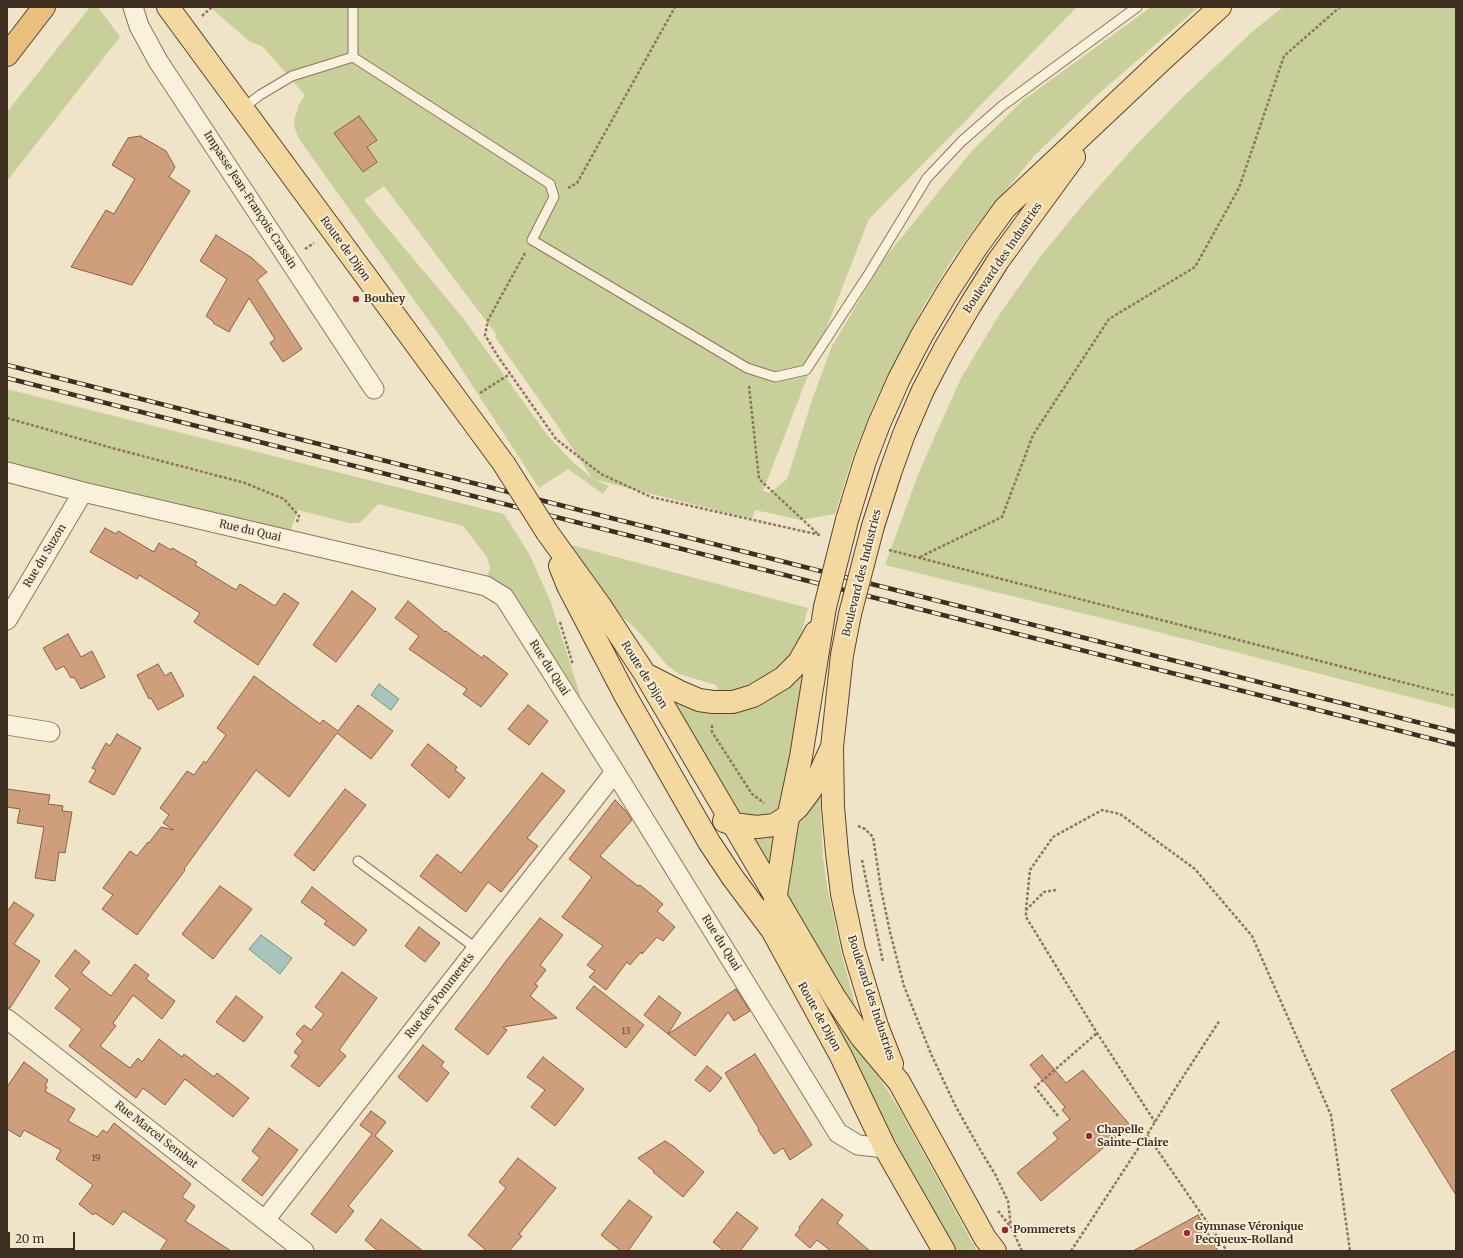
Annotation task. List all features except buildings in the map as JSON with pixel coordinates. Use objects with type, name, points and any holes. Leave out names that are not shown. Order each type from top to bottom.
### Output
[{"type":"highway","points":[[7,55],[44,7]]},
{"type":"main road","name":"Route de Dijon","points":[[168,7],[504,464],[547,532],[601,607],[645,674],[776,895],[835,998],[862,1038],[899,1082],[989,1247]]},
{"type":"main road","name":"Boulevard des Industries","points":[[772,930],[772,916],[788,816],[801,757],[825,607],[855,490],[879,424],[899,379],[922,335],[948,291],[976,248],[1005,208],[1161,60],[1220,7]]},
{"type":"main road","name":"Boulevard des Industries","points":[[899,1082],[877,1026],[854,950],[842,894],[834,826],[832,747],[842,655],[850,614],[883,492],[904,434],[923,390],[970,304],[998,261],[1102,117]]},
{"type":"main road","name":"Route de Dijon","points":[[547,532],[572,593],[625,695],[713,848],[732,878],[772,930],[841,1056],[885,1148],[944,1251]]},
{"type":"main road","name":"Boulevard des Industries","points":[[645,674],[678,692],[699,700],[733,702],[753,696],[783,678],[799,662],[815,634],[825,607]]},
{"type":"main road","name":"Route de Dijon","points":[[680,791],[711,813],[733,824],[757,827],[774,825],[798,807],[810,791],[832,747]]},
{"type":"street","name":"Impasse Jean-François Crassin","points":[[133,7],[139,26],[158,61],[374,389]]},
{"type":"street","name":"Rue du Quai","points":[[7,472],[83,492],[486,586],[495,591],[504,598],[615,772],[838,1133],[858,1145],[885,1148]]},
{"type":"street","name":"Rue du Suzon","points":[[7,620],[83,492]]},
{"type":"street","points":[[7,725],[50,732]]},
{"type":"street","name":"Rue des Pommerets","points":[[265,1220],[615,772]]},
{"type":"street","name":"Rue Marcel Sembat","points":[[7,1019],[304,1251]]},
{"type":"lane","points":[[353,7],[353,57]]},
{"type":"lane","points":[[353,57],[550,184],[554,197],[532,240],[747,368],[775,377],[806,370],[868,275],[927,178],[962,141],[1002,106],[1137,7]]},
{"type":"lane","points":[[243,108],[260,95],[292,76],[353,57]]},
{"type":"lane","points":[[358,862],[477,948]]},
{"type":"path","points":[[197,20],[212,7]]},
{"type":"path","points":[[554,197],[577,183],[675,7]]},
{"type":"path","points":[[919,557],[1002,517],[1033,435],[1109,319],[1195,267],[1239,188],[1284,56],[1340,7]]},
{"type":"path","points":[[532,240],[488,320],[485,335],[510,374],[556,438],[600,474],[651,498],[826,536]]},
{"type":"path","points":[[747,368],[759,479],[819,535]]},
{"type":"path","points":[[478,394],[510,374]]},
{"type":"path","points":[[7,418],[112,448],[245,482],[284,499],[299,516],[292,541]]},
{"type":"path","points":[[885,549],[1456,696]]},
{"type":"path","points":[[559,621],[574,666]]},
{"type":"path","points":[[1155,1122],[1097,1034],[1026,916],[1030,870],[1053,836],[1102,810],[1120,814],[1195,869],[1252,936],[1331,1115],[1350,1251]]},
{"type":"path","points":[[1026,910],[1044,892],[1056,890]]},
{"type":"path","points":[[1071,1251],[1220,1020]]},
{"type":"path","points":[[1058,1116],[1034,1087],[1097,1034]]},
{"type":"path","points":[[1147,1135],[1227,1251]]},
{"type":"path","points":[[1011,1227],[1022,1251]]},
{"type":"green space","points":[[90,7],[98,7],[120,37],[7,181],[7,112]]},
{"type":"green space","points":[[210,7],[1077,7],[869,219],[763,491],[770,493],[787,479],[812,400],[832,346],[884,259],[970,153],[1022,101],[1151,7],[1199,7],[1096,96],[1035,155],[974,229],[951,261],[923,307],[875,402],[853,456],[835,514],[801,520],[755,510],[752,519],[596,480],[609,486],[603,494],[568,469],[539,488],[444,342],[299,139],[294,121],[299,104],[305,95],[262,46],[250,42]],"holes":[[[384,186],[496,334],[495,337],[592,478],[574,463],[548,436],[463,318],[364,200]]]},
{"type":"green space","points":[[1283,7],[1456,7],[1456,709],[1142,628],[885,565],[919,472],[961,378],[999,315],[1040,257],[1086,201],[1136,145],[1183,97],[1253,31]]},
{"type":"green space","points":[[7,389],[504,514],[530,555],[551,603],[581,698],[512,592],[487,578],[490,568],[487,557],[463,526],[378,504],[359,523],[349,523],[298,510],[289,534],[7,464]]},
{"type":"green space","points":[[571,545],[808,608],[802,631],[795,649],[783,664],[768,677],[749,687],[729,692],[719,692],[716,685],[679,674],[668,666],[637,630],[613,609]]},
{"type":"green space","points":[[801,670],[810,672],[783,806],[774,813],[761,818],[737,817],[672,702],[700,710]]},
{"type":"green space","points":[[820,795],[823,857],[827,886],[841,952],[858,1015],[784,896],[795,829],[800,818]]},
{"type":"green space","points":[[779,829],[771,874],[748,835]]},
{"type":"green space","points":[[786,928],[901,1112],[977,1251],[957,1251],[834,1033]]},
{"type":"water","points":[[379,684],[399,699],[391,710],[371,695]]},
{"type":"water","points":[[261,935],[292,958],[280,974],[249,949]]},
{"type":"railway","points":[[7,365],[1456,732]]},
{"type":"railway","points":[[7,378],[1456,745]]},
{"type":"place","name":"Bouhey","points":[[356,299]]},
{"type":"place","name":"Chapelle Sainte-Claire","points":[[1089,1136]]},
{"type":"place","name":"Pommerets","points":[[1005,1230]]},
{"type":"place","name":"Gymnase Véronique Pecqueux-Rolland","points":[[1187,1233]]}]
